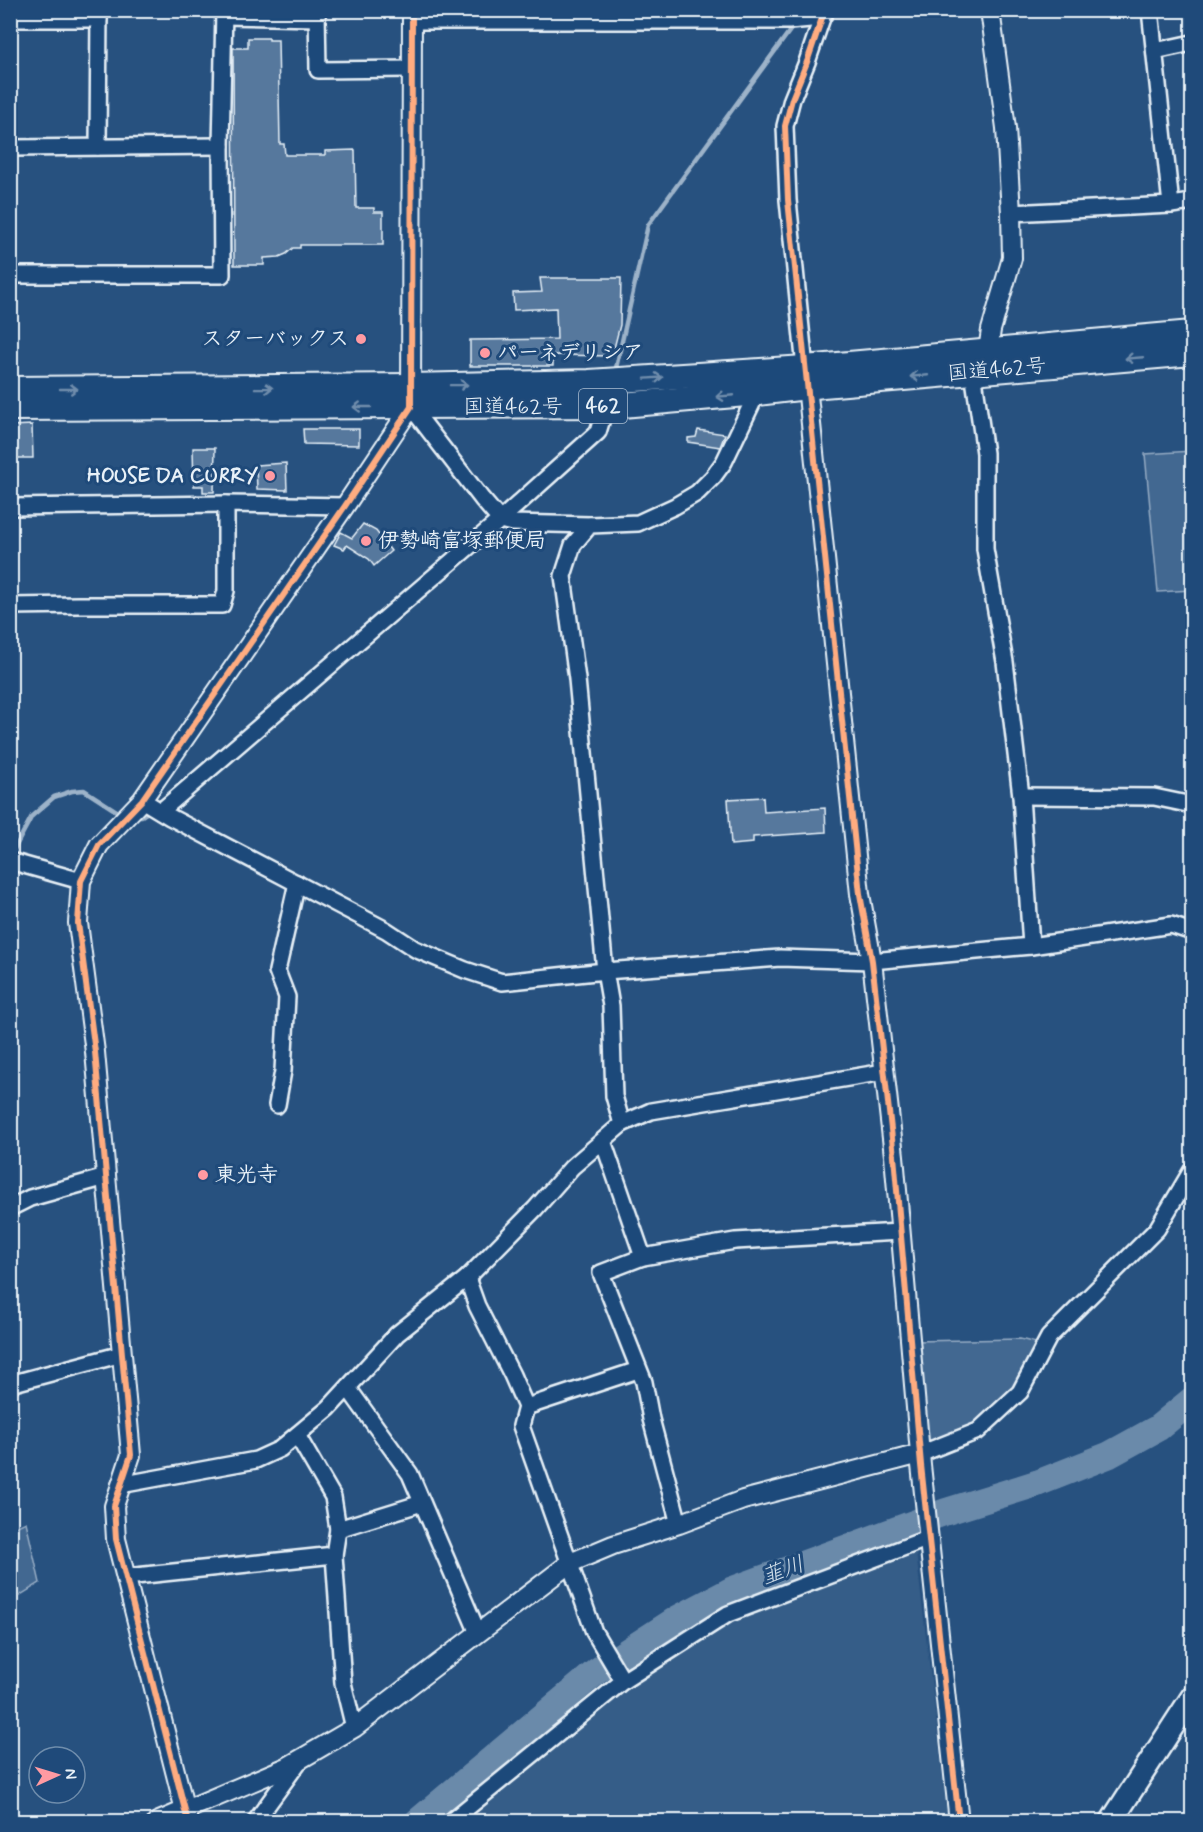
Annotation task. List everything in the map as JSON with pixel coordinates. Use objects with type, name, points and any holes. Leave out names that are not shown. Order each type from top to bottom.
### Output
[{"type":"highway","name":"国道462号","points":[[10,389],[411,397],[606,406],[757,393],[806,377],[988,351],[1192,333]]},
{"type":"highway","name":"国道462号","points":[[10,408],[411,397],[589,382],[973,372],[1192,353]]},
{"type":"main road","points":[[1111,1821],[1192,1697]]},
{"type":"street","points":[[988,351],[991,330],[1012,258],[1006,128],[990,10]]},
{"type":"street","points":[[1150,10],[1171,205]]},
{"type":"street","points":[[10,275],[222,275],[221,146],[224,13],[317,14],[318,70],[411,69]]},
{"type":"street","points":[[186,1815],[116,1539],[114,1506],[131,1455],[95,1052],[78,923],[81,881],[99,845],[142,800],[345,506],[411,397],[412,16],[788,16],[824,14],[792,99],[785,126],[788,200],[858,882],[872,961],[894,1156],[920,1454],[959,1821]]},
{"type":"street","points":[[10,19],[99,15],[98,147]]},
{"type":"street","points":[[1155,51],[1192,43]]},
{"type":"street","points":[[10,148],[221,146]]},
{"type":"street","points":[[1011,213],[1192,202]]},
{"type":"street","points":[[973,372],[985,453],[985,549],[1005,662],[1021,796],[1031,946]]},
{"type":"street","points":[[411,397],[497,516],[512,523],[590,525],[638,523],[697,493],[724,462],[757,393]]},
{"type":"street","points":[[161,812],[497,516],[598,432],[606,406]]},
{"type":"street","points":[[10,507],[226,504],[345,506]]},
{"type":"street","points":[[10,606],[222,605],[226,591],[226,504]]},
{"type":"street","points":[[590,525],[573,545],[563,576],[578,679],[605,971],[611,1006],[614,1095],[622,1124]]},
{"type":"street","points":[[1021,796],[1154,796],[1192,805]]},
{"type":"street","points":[[142,800],[386,930],[415,949],[465,970],[502,982],[605,971],[780,958],[872,961],[1031,946],[1171,925],[1192,932]]},
{"type":"street","points":[[10,861],[81,881]]},
{"type":"street","points":[[277,1105],[283,1071],[287,997],[277,970],[297,883]]},
{"type":"street","points":[[120,1485],[256,1460],[280,1449],[329,1408],[397,1334],[467,1278],[535,1209],[572,1167],[622,1124],[651,1111],[884,1072]]},
{"type":"street","points":[[603,1141],[643,1257]]},
{"type":"street","points":[[157,1821],[186,1815],[287,1767],[354,1728],[570,1563],[613,1545],[743,1500],[920,1454],[978,1431],[1020,1392],[1050,1337],[1157,1229],[1192,1170]]},
{"type":"street","points":[[10,1208],[30,1198],[106,1177]]},
{"type":"street","points":[[679,1524],[651,1419],[644,1382],[600,1273],[643,1257],[735,1241],[900,1232]]},
{"type":"street","points":[[467,1278],[477,1306],[526,1407],[521,1426],[594,1632],[623,1681]]},
{"type":"street","points":[[10,1384],[122,1354]]},
{"type":"street","points":[[526,1407],[638,1370]]},
{"type":"street","points":[[348,1388],[410,1474],[478,1633]]},
{"type":"street","points":[[297,1435],[333,1497],[338,1529],[334,1555],[343,1683],[354,1728]]},
{"type":"street","points":[[338,1529],[422,1503]]},
{"type":"street","points":[[450,1821],[623,1681],[728,1614],[929,1536]]},
{"type":"street","points":[[126,1577],[334,1555]]},
{"type":"street","points":[[255,1821],[300,1760]]},
{"type":"shaded area","points":[[1192,451],[1192,590],[1158,592],[1145,454]]},
{"type":"shaded area","points":[[1020,1339],[1036,1343],[1018,1383],[1010,1394],[977,1427],[925,1446],[916,1341]]},
{"type":"shaded area","points":[[26,1522],[40,1583],[11,1601],[11,1529]]},
{"type":"shaded area","points":[[916,1553],[948,1821],[466,1822],[629,1688],[705,1637],[744,1618],[856,1573]]},
{"type":"building","points":[[248,38],[278,40],[280,144],[284,144],[285,155],[325,155],[325,151],[355,150],[356,208],[374,208],[374,212],[383,212],[383,245],[300,245],[300,248],[293,248],[279,257],[264,258],[264,265],[234,265],[233,48],[248,48]]},
{"type":"building","points":[[540,278],[621,278],[620,325],[612,356],[553,355],[553,366],[470,366],[470,340],[557,339],[556,308],[514,310],[513,293],[542,292]]},
{"type":"building","points":[[32,425],[33,458],[10,458],[10,426]]},
{"type":"building","points":[[303,429],[359,429],[359,445],[304,444]]},
{"type":"building","points":[[698,430],[725,434],[720,447],[688,442],[688,438],[696,437]]},
{"type":"building","points":[[193,448],[215,448],[214,492],[203,492],[203,486],[194,486]]},
{"type":"building","points":[[286,463],[287,490],[257,489],[256,465]]},
{"type":"building","points":[[363,524],[376,531],[391,551],[374,566],[369,559],[347,545],[344,549],[334,545],[341,532],[352,538]]},
{"type":"building","points":[[763,797],[764,812],[825,808],[826,832],[753,837],[753,843],[731,845],[728,799]]},
{"type":"waterway","points":[[616,368],[648,225],[794,25]]},
{"type":"waterway","points":[[10,857],[32,816],[54,797],[84,790],[118,812]]},
{"type":"waterway","points":[[139,816],[151,810]]},
{"type":"waterway","name":"韮川","points":[[417,1822],[597,1671],[677,1619],[732,1590],[945,1512],[1038,1483],[1109,1455],[1158,1428],[1192,1400]]},
{"type":"cycle path","points":[[188,1822],[116,1539],[114,1506],[131,1455],[95,1052],[78,923],[81,881],[99,845],[142,800],[411,407],[412,10]]},
{"type":"cycle path","points":[[827,10],[792,99],[785,126],[788,200],[860,894],[872,961],[894,1156],[921,1465],[959,1822]]},
{"type":"place","name":"スターバックス","points":[[361,339]]},
{"type":"place","name":"パーネデリシア","points":[[485,353]]},
{"type":"place","name":"HOUSE DA CURRY","points":[[270,476]]},
{"type":"place","name":"伊勢崎富塚郵便局","points":[[366,541]]},
{"type":"place","name":"東光寺","points":[[203,1175]]}]
